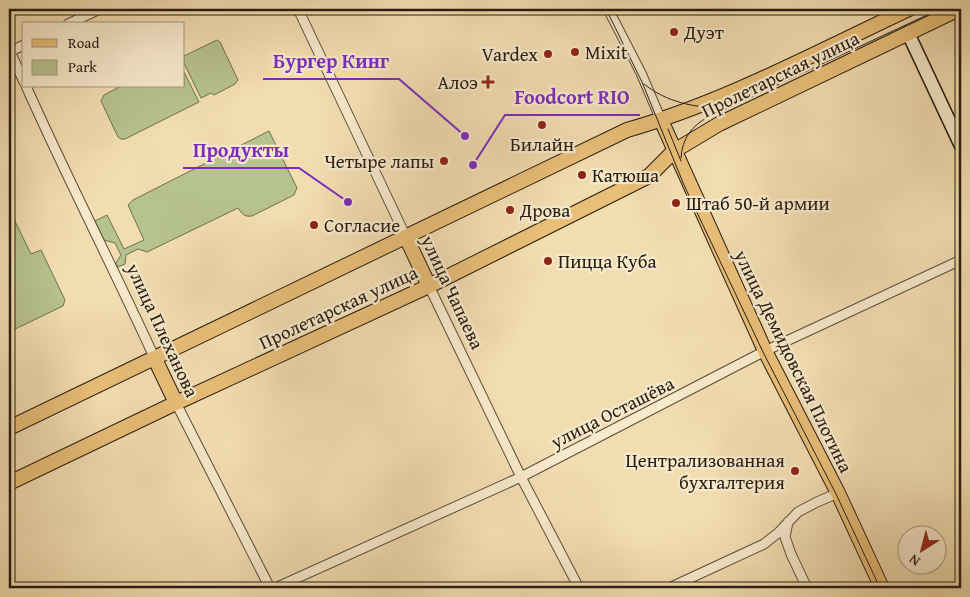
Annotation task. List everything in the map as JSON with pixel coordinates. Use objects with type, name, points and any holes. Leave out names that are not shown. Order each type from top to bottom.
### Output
[{"type":"main road","name":"Пролетарская улица","points":[[9,483],[176,403],[429,286],[649,176],[674,151],[719,124],[959,9]]},
{"type":"main road","name":"Пролетарская улица","points":[[9,428],[626,130],[661,120],[746,86],[902,10]]},
{"type":"main road","points":[[902,10],[908,33]]},
{"type":"main road","points":[[661,120],[674,151]]},
{"type":"main road","name":"улица Демидовская Плотина","points":[[674,151],[765,351],[838,493],[882,588]]},
{"type":"main road","name":"улица Чапаева","points":[[406,237],[429,286]]},
{"type":"main road","name":"улица Плеханова","points":[[155,359],[176,403]]},
{"type":"street","points":[[72,22],[100,9]]},
{"type":"street","name":"улица Чапаева","points":[[298,9],[406,237]]},
{"type":"street","points":[[608,9],[641,74],[661,120]]},
{"type":"street","points":[[908,33],[961,146]]},
{"type":"street","points":[[22,46],[9,51],[22,78]]},
{"type":"street","name":"улица Плеханова","points":[[27,88],[155,359]]},
{"type":"street","name":"улица Осташёва","points":[[275,588],[521,477],[765,351],[961,260]]},
{"type":"street","name":"улица Чапаева","points":[[429,286],[521,477],[579,588]]},
{"type":"street","name":"улица Плеханова","points":[[176,403],[270,588]]},
{"type":"street","points":[[669,588],[764,544],[778,533],[798,512],[838,493]]},
{"type":"street","points":[[788,522],[785,536],[791,554],[808,588]]},
{"type":"green space","points":[[217,40],[220,42],[238,80],[235,84],[214,95],[211,93],[201,98],[185,65],[185,56]]},
{"type":"green space","points":[[185,74],[199,102],[125,139],[121,139],[118,137],[101,101],[104,95],[117,88],[185,88]]},
{"type":"green space","points":[[269,131],[297,188],[294,195],[252,216],[244,215],[238,208],[147,252],[138,249],[126,255],[125,264],[118,267],[116,263],[121,255],[115,243],[104,240],[95,221],[107,215],[124,249],[144,240],[128,205],[133,200]]},
{"type":"green space","points":[[9,209],[31,254],[41,250],[65,300],[63,306],[9,332]]},
{"type":"tram line","points":[[606,9],[642,82],[684,185],[763,352],[836,494],[880,588]]},
{"type":"tram line","points":[[681,158],[683,144],[689,133],[697,124],[708,117],[940,9]]},
{"type":"tram line","points":[[644,84],[671,100],[702,107],[723,108]]},
{"type":"tram line","points":[[668,129],[681,161]]},
{"type":"place","name":"Дуэт","points":[[674,32]]},
{"type":"place","name":"Mixit","points":[[575,52]]},
{"type":"place","name":"Vardex","points":[[548,54]]},
{"type":"place","name":"Алоэ","points":[[488,82]]},
{"type":"place","name":"Билайн","points":[[542,125]]},
{"type":"place","name":"Бургер Кинг","points":[[465,136]]},
{"type":"place","name":"Четыре лапы","points":[[444,161]]},
{"type":"place","name":"Foodcort RIO","points":[[473,165]]},
{"type":"place","name":"Катюша","points":[[582,175]]},
{"type":"place","name":"Продукты","points":[[348,202]]},
{"type":"place","name":"Штаб 50-й армии","points":[[676,203]]},
{"type":"place","name":"Дрова","points":[[510,210]]},
{"type":"place","name":"Согласие","points":[[314,225]]},
{"type":"place","name":"Пицца Куба","points":[[548,261]]},
{"type":"place","name":"Централизованная бухгалтерия","points":[[795,471]]}]
